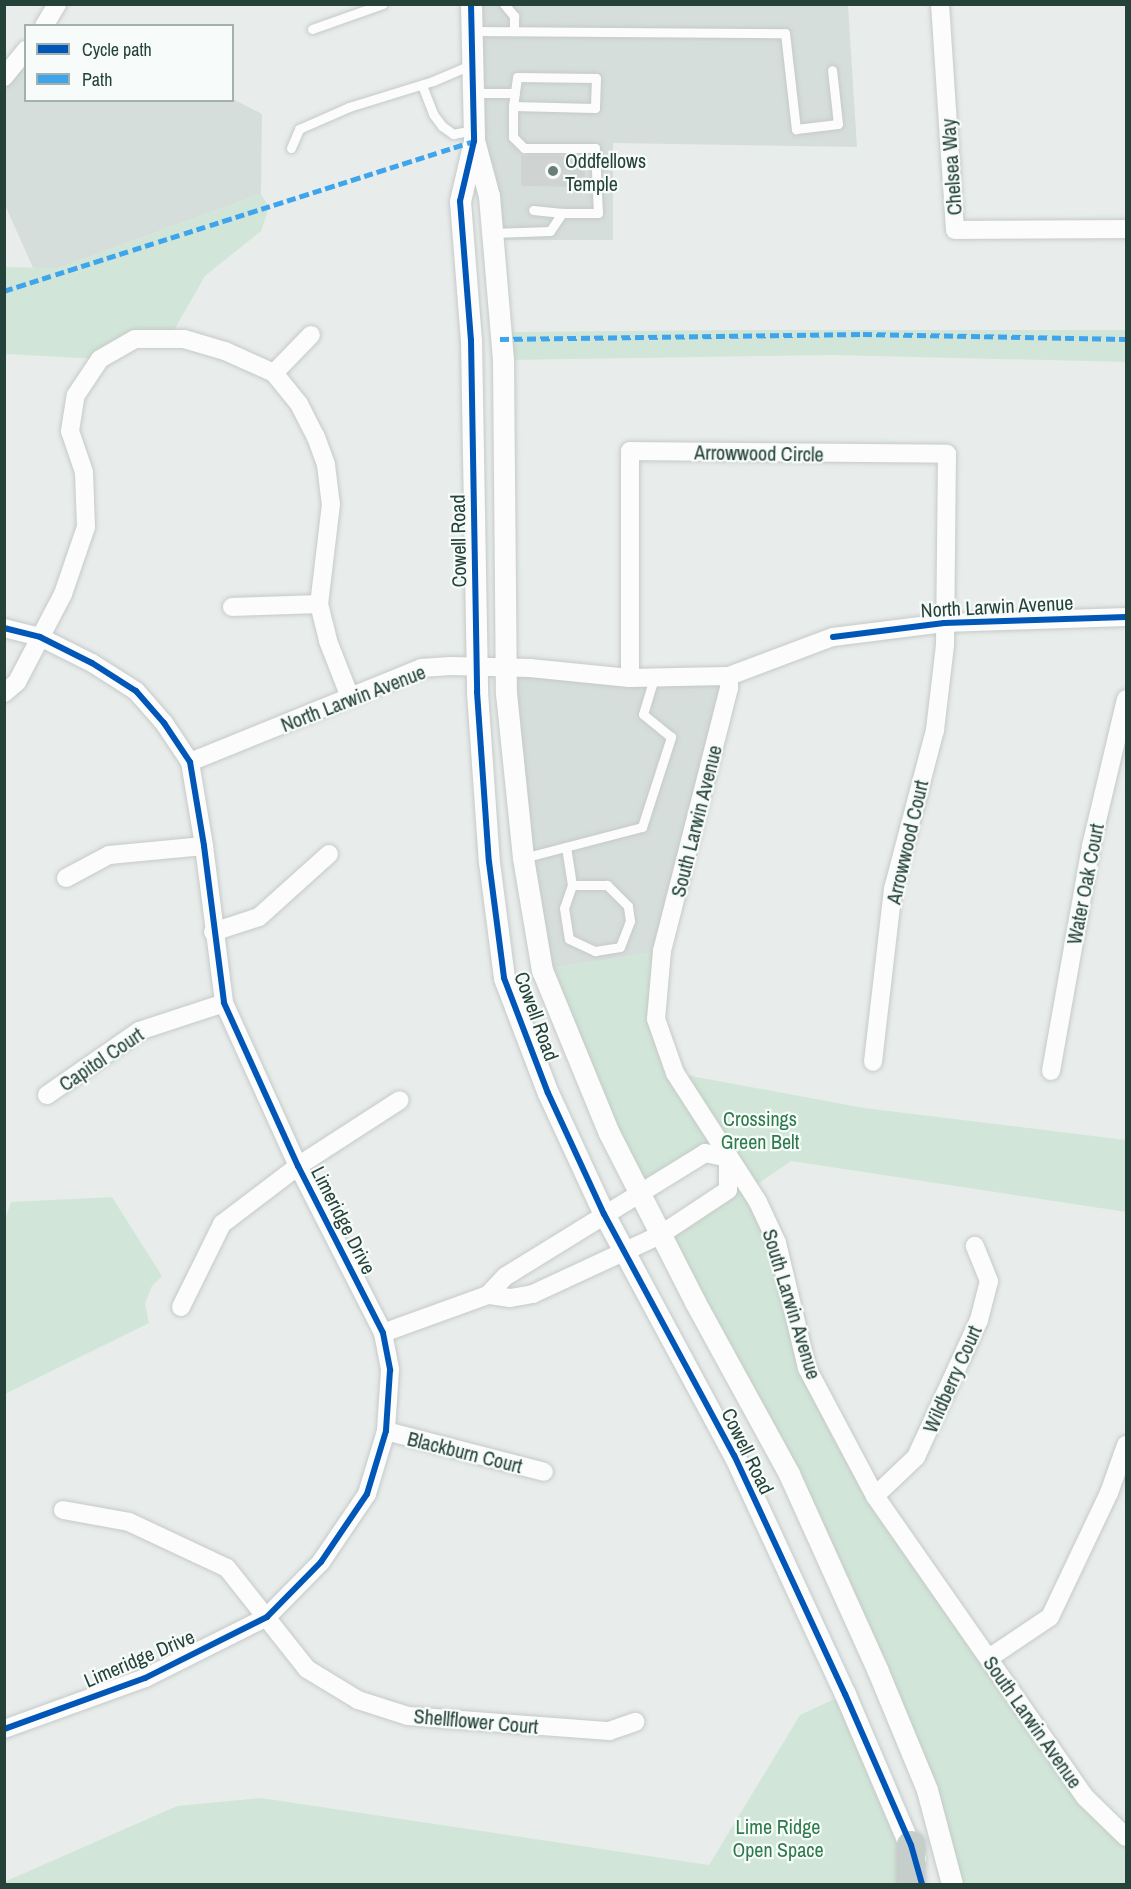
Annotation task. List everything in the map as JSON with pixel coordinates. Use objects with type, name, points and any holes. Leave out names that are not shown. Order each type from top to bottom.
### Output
[{"type":"highway","points":[[910,1884],[911,1845]]},
{"type":"street","points":[[45,24],[57,4]]},
{"type":"street","name":"Cowell Road","points":[[471,4],[474,136],[489,196],[503,360],[506,668],[523,858],[542,970],[609,1133],[660,1235],[789,1474],[872,1658],[927,1790],[952,1884]]},
{"type":"street","name":"Chelsea Way","points":[[940,4],[955,230],[1126,229]]},
{"type":"street","points":[[4,77],[24,52]]},
{"type":"street","name":"Cowell Road","points":[[474,136],[460,201],[471,340],[477,667],[489,862],[504,978],[548,1093],[604,1214],[734,1455],[845,1694],[911,1845],[922,1884]]},
{"type":"street","points":[[274,373],[311,335]]},
{"type":"street","points":[[4,693],[17,682],[63,594],[86,527],[84,472],[70,431],[76,395],[100,359],[135,339],[184,339],[225,351],[274,373],[299,404],[316,437],[326,465],[331,504],[319,604],[328,641],[350,697]]},
{"type":"street","name":"Arrowwood Circle","points":[[630,678],[630,451],[946,454],[944,623]]},
{"type":"street","points":[[232,607],[319,604]]},
{"type":"street","name":"North Larwin Avenue","points":[[190,762],[421,668],[506,668],[630,678],[729,676],[833,637],[944,623],[1126,616]]},
{"type":"street","name":"Arrowwood Court","points":[[873,1062],[893,889],[935,730],[945,645],[944,623]]},
{"type":"street","name":"Limeridge Drive","points":[[4,628],[40,637],[92,663],[136,691],[164,723],[190,762],[204,846],[213,932],[224,1003],[298,1166],[383,1334],[390,1370],[386,1431],[367,1494],[321,1562],[267,1617],[145,1678],[4,1729]]},
{"type":"street","name":"South Larwin Avenue","points":[[729,676],[729,688],[662,951],[656,1019],[675,1073],[758,1202],[777,1243],[807,1368],[874,1496],[1086,1798],[1126,1837]]},
{"type":"street","name":"Water Oak Court","points":[[1052,1071],[1091,846],[1126,699]]},
{"type":"street","points":[[66,878],[109,855],[204,846]]},
{"type":"street","points":[[213,932],[259,917],[329,854]]},
{"type":"street","name":"Capitol Court","points":[[47,1095],[139,1030],[224,1003]]},
{"type":"street","points":[[181,1307],[222,1224],[298,1166],[400,1100]]},
{"type":"street","points":[[383,1334],[488,1295],[506,1276],[638,1192],[705,1153],[728,1158],[728,1190],[660,1235],[533,1294],[510,1298],[488,1295]]},
{"type":"street","name":"Wildberry Court","points":[[874,1496],[916,1457],[979,1320],[989,1281],[975,1246]]},
{"type":"street","name":"Blackburn Court","points":[[386,1431],[544,1472]]},
{"type":"street","points":[[989,1658],[1050,1617],[1109,1493],[1126,1445]]},
{"type":"street","name":"Shellflower Court","points":[[63,1510],[129,1522],[227,1568],[307,1669],[358,1700],[408,1716],[609,1731],[635,1722]]},
{"type":"lane","points":[[312,29],[383,4]]},
{"type":"lane","points":[[504,4],[514,16],[514,31]]},
{"type":"lane","points":[[472,31],[785,33],[796,129],[838,124],[832,70]]},
{"type":"lane","points":[[291,148],[299,129],[349,107],[422,85],[473,64]]},
{"type":"lane","points":[[513,106],[595,108],[596,78],[517,77],[513,106],[513,137],[524,148],[595,148],[598,213],[533,210]]},
{"type":"lane","points":[[422,85],[433,114],[442,126],[453,134],[474,136]]},
{"type":"lane","points":[[473,93],[515,93]]},
{"type":"lane","points":[[492,233],[550,231],[562,213]]},
{"type":"lane","points":[[523,858],[642,827],[670,736],[643,714],[654,677]]},
{"type":"lane","points":[[566,847],[572,885],[564,908],[569,939],[595,951],[620,946],[630,921],[628,906],[607,885],[572,885]]},
{"type":"shaded area","points":[[471,5],[848,5],[857,147],[613,143],[613,240],[493,240]]},
{"type":"shaded area","points":[[24,51],[24,102],[234,102],[234,100],[262,114],[261,194],[58,268],[34,270],[5,205],[4,77]]},
{"type":"shaded area","points":[[506,668],[729,676],[662,951],[542,970]]},
{"type":"green space","points":[[261,194],[269,207],[261,231],[205,276],[169,339],[100,359],[5,354],[5,267],[58,268]]},
{"type":"green space","points":[[1126,330],[1126,362],[833,355],[503,360],[501,332]]},
{"type":"green space","name":"Crossings Green Belt","points":[[662,951],[656,1019],[675,1073],[864,1108],[1126,1140],[1126,1212],[791,1161],[749,1190],[758,1202],[807,1368],[875,1496],[989,1658],[1126,1837],[1126,1884],[952,1884],[877,1669],[660,1235],[728,1190],[728,1159],[704,1153],[638,1192],[542,970]]},
{"type":"green space","points":[[112,1197],[162,1276],[152,1286],[145,1304],[149,1323],[5,1394],[4,1222],[11,1202]]},
{"type":"green space","name":"Lime Ridge Open Space","points":[[845,1694],[911,1845],[911,1884],[5,1884],[4,1882],[177,1806],[261,1798],[709,1865],[800,1715]]},
{"type":"building","name":"Oddfellows Temple","points":[[521,156],[585,156],[585,187],[521,186]]},
{"type":"marked path","points":[[4,291],[474,141]]},
{"type":"marked path","points":[[500,339],[863,334],[1126,339]]},
{"type":"cycle path","points":[[471,4],[474,141],[460,201],[471,340],[477,692],[489,862],[504,978],[548,1093],[604,1214],[734,1455],[845,1694],[911,1845],[922,1884]]},
{"type":"cycle path","points":[[833,637],[944,623],[1126,617]]},
{"type":"cycle path","points":[[4,628],[40,637],[92,663],[136,691],[164,723],[190,762],[204,846],[224,1003],[298,1166],[383,1333],[390,1370],[386,1431],[367,1494],[321,1562],[267,1617],[145,1678],[4,1729]]},
{"type":"place","name":"Oddfellows Temple","points":[[553,171]]}]
